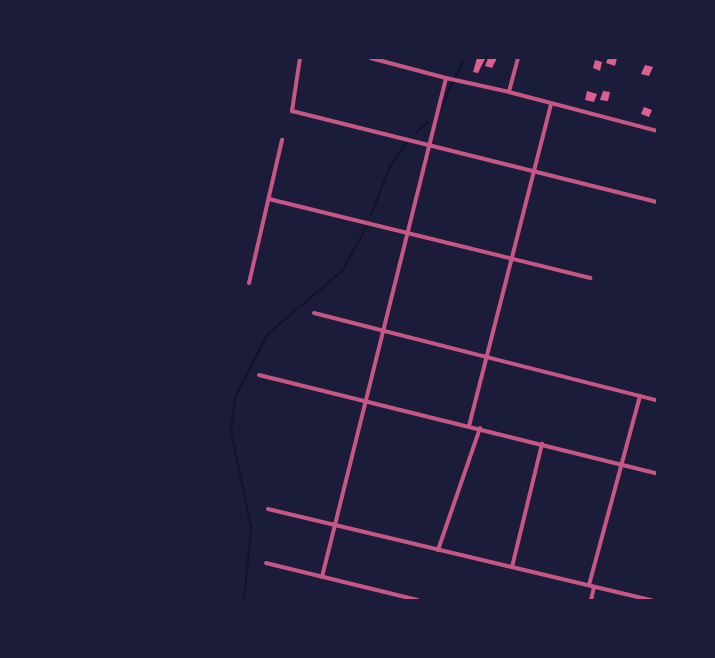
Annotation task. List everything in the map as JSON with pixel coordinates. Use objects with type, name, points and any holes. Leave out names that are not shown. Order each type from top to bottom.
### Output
[{"type":"street","points":[[300,58],[292,111],[534,175],[658,202]]},
{"type":"street","points":[[371,58],[658,131]]},
{"type":"street","points":[[403,65],[404,58]]},
{"type":"street","points":[[509,92],[518,58]]},
{"type":"street","points":[[322,577],[332,526],[367,401],[446,78]]},
{"type":"street","points":[[469,426],[488,358],[550,104]]},
{"type":"street","points":[[249,283],[282,140]]},
{"type":"street","points":[[269,199],[512,261],[590,278]]},
{"type":"street","points":[[314,313],[658,400]]},
{"type":"street","points":[[259,375],[480,428],[658,474]]},
{"type":"street","points":[[591,600],[591,586],[640,396]]},
{"type":"street","points":[[438,550],[480,428]]},
{"type":"street","points":[[512,567],[542,444]]},
{"type":"street","points":[[268,509],[332,526],[651,600]]},
{"type":"street","points":[[266,563],[418,600]]},
{"type":"building","points":[[477,58],[485,59],[478,73],[473,72]]},
{"type":"building","points":[[488,58],[497,58],[492,68],[485,66]]},
{"type":"building","points":[[608,58],[617,58],[615,66],[606,63]]},
{"type":"building","points":[[595,60],[602,62],[600,71],[593,68]]},
{"type":"building","points":[[645,65],[653,67],[649,76],[641,74]]},
{"type":"building","points":[[587,91],[597,94],[594,102],[585,100]]},
{"type":"building","points":[[603,91],[610,92],[608,101],[600,100]]},
{"type":"building","points":[[644,107],[652,110],[649,117],[641,114]]},
{"type":"waterway","points":[[440,110],[464,58]]},
{"type":"waterway","points":[[416,133],[428,122]]},
{"type":"waterway","points":[[371,215],[390,166],[408,141]]},
{"type":"waterway","points":[[244,600],[251,527],[231,431],[235,397],[268,334],[343,270],[368,224]]}]
